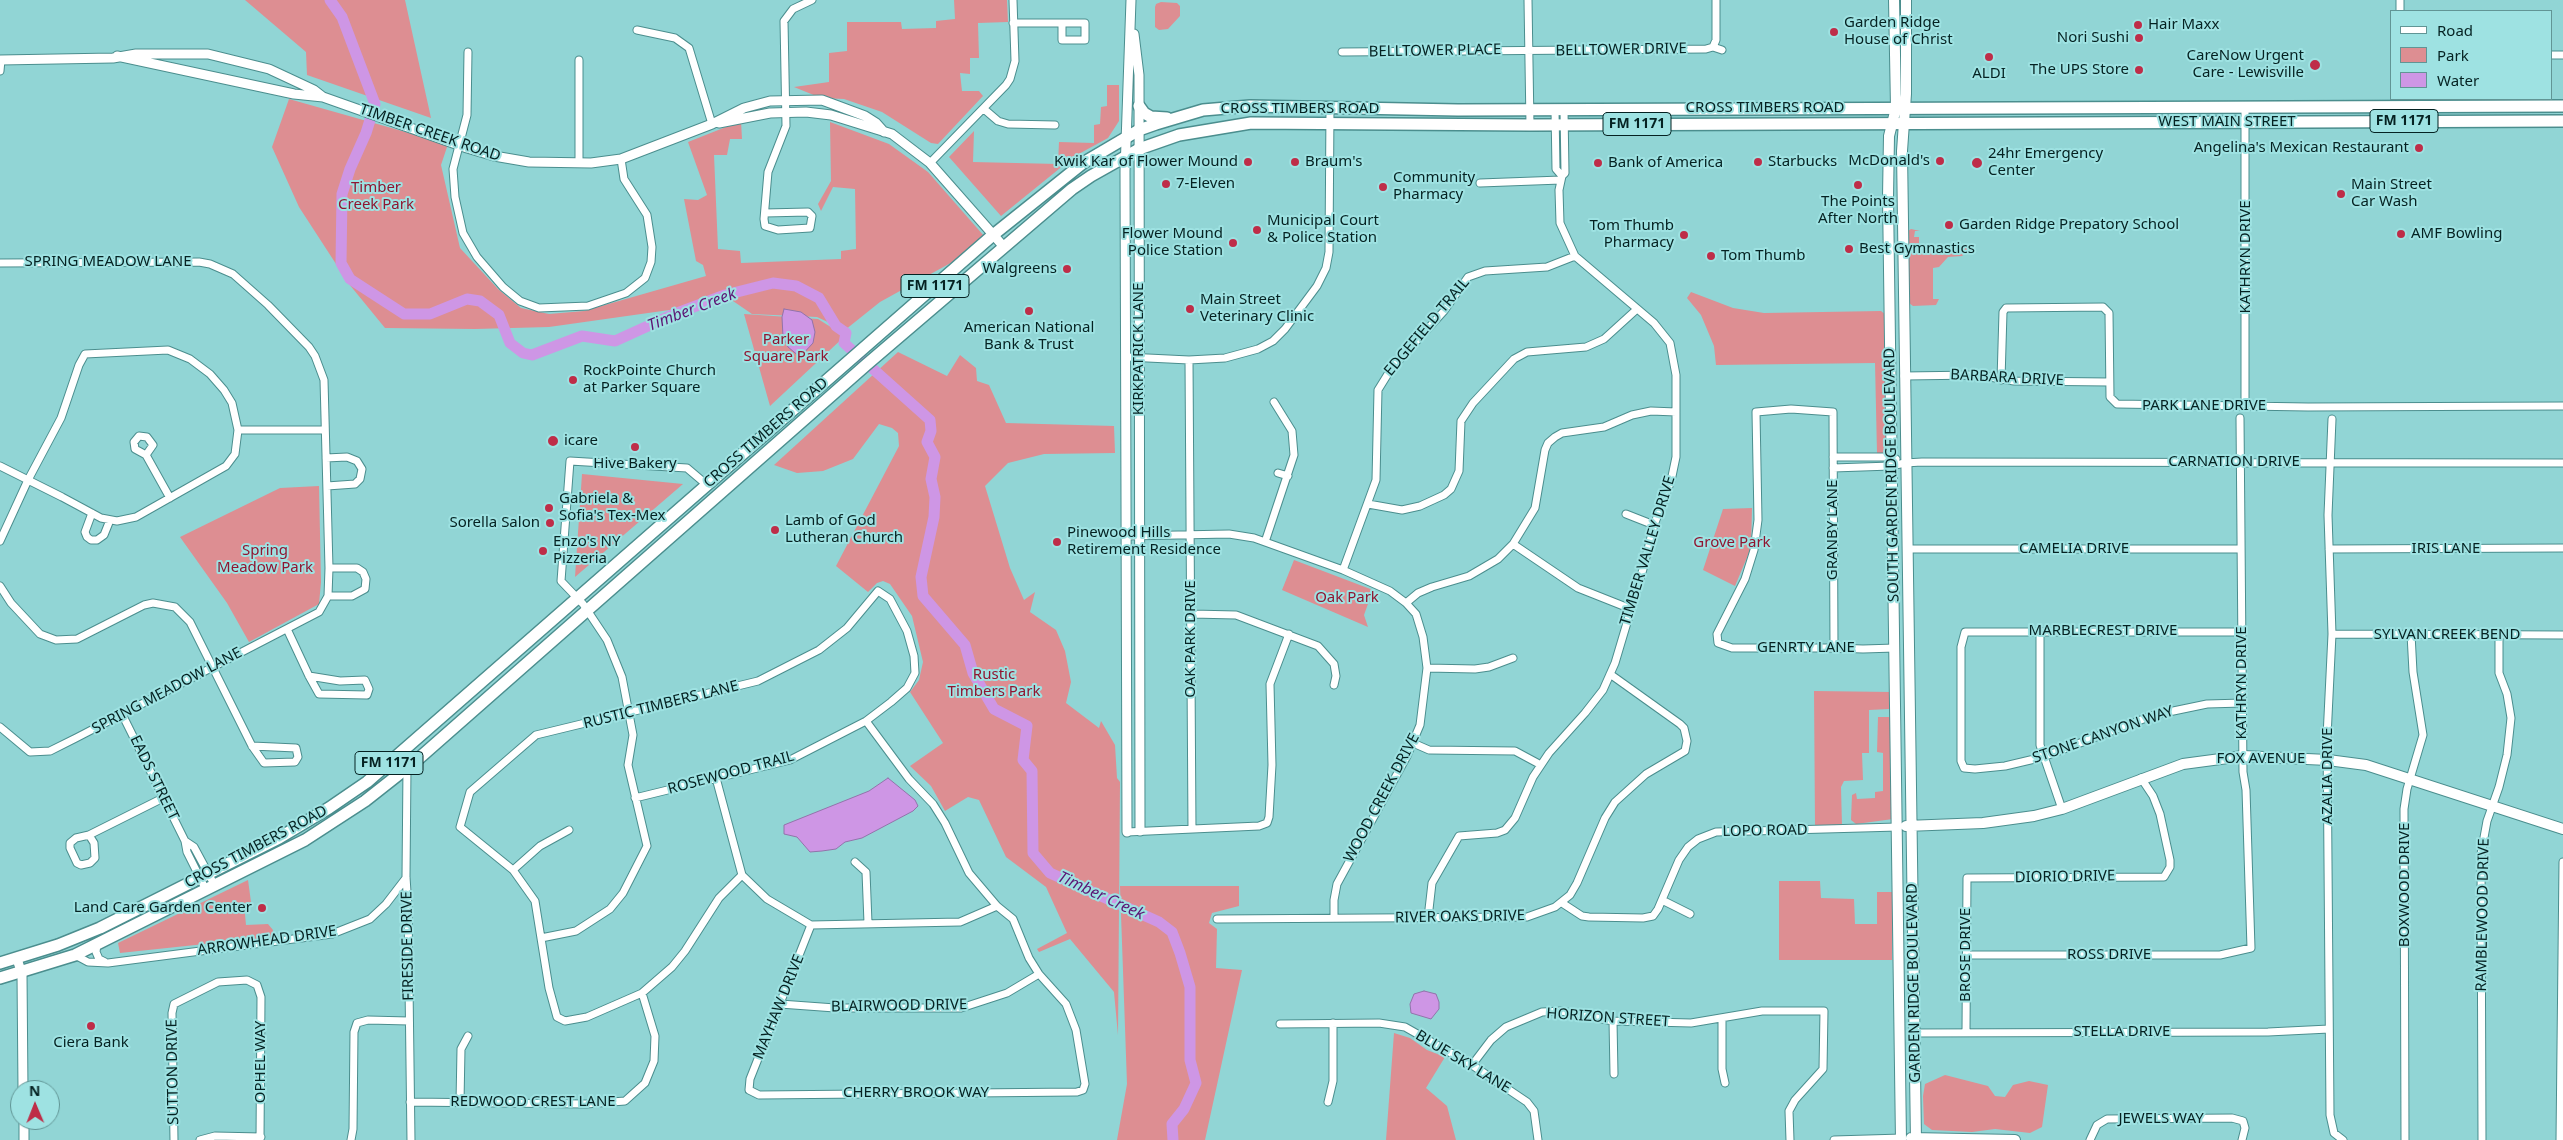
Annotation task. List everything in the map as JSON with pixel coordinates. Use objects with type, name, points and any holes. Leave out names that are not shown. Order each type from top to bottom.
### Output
[{"type":"main road","points":[[1894,0],[1901,108],[1904,123]]},
{"type":"main road","points":[[1901,108],[1906,0]]},
{"type":"main road","points":[[1139,106],[1144,113],[1151,117],[1177,117]]},
{"type":"main road","name":"WEST MAIN STREET","points":[[1901,108],[2563,106]]},
{"type":"main road","points":[[1278,107],[1278,123]]},
{"type":"main road","points":[[1771,107],[1771,123]]},
{"type":"main road","name":"CROSS TIMBERS ROAD","points":[[0,963],[17,959],[100,928],[279,838],[329,808],[367,782],[993,235],[1060,179],[1139,130],[1177,117],[1221,108],[1560,110],[1771,107],[1901,108]]},
{"type":"main road","points":[[2381,107],[2381,121]]},
{"type":"main road","points":[[2492,107],[2492,121]]},
{"type":"main road","points":[[1686,108],[1686,123]]},
{"type":"main road","name":"SOUTH GARDEN RIDGE BOULEVARD","points":[[1898,827],[1888,197],[1891,123],[1901,108]]},
{"type":"main road","points":[[2073,108],[2074,122]]},
{"type":"main road","points":[[1420,124],[1421,109]]},
{"type":"main road","name":"WEST MAIN STREET","points":[[1891,123],[2563,121]]},
{"type":"main road","name":"CROSS TIMBERS ROAD","points":[[0,978],[22,974],[75,955],[305,840],[365,801],[407,768],[887,347],[1072,189],[1139,149],[1178,134],[1223,126],[1278,123],[1560,125],[1891,123]]},
{"type":"main road","name":"SOUTH GARDEN RIDGE BOULEVARD","points":[[1904,123],[1902,151],[1904,376],[1912,826]]},
{"type":"main road","points":[[1889,308],[1904,309]]},
{"type":"main road","points":[[707,485],[717,498]]},
{"type":"main road","name":"FOX AVENUE","points":[[1898,827],[2010,820],[2062,809],[2141,778],[2192,762],[2243,756],[2328,760],[2366,765],[2563,829]]},
{"type":"main road","name":"GARDEN RIDGE BOULEVARD","points":[[1912,826],[1916,1139]]},
{"type":"main road","name":"GARDEN RIDGE BOULEVARD","points":[[1898,827],[1902,1139]]},
{"type":"main road","points":[[1899,980],[1908,1030],[1914,1032]]},
{"type":"main road","points":[[1902,1139],[2014,1140]]},
{"type":"street","points":[[765,213],[808,212],[812,216],[810,228],[778,230],[765,226],[765,213],[767,180],[786,126],[783,27],[788,13],[812,0]]},
{"type":"street","points":[[930,163],[1006,85],[1013,69],[1016,33],[1013,23],[1013,0]]},
{"type":"street","name":"KIRKPATRICK LANE","points":[[1127,832],[1127,357],[1124,276],[1131,0]]},
{"type":"street","points":[[1528,0],[1530,125]]},
{"type":"street","points":[[1716,0],[1716,40],[1714,47],[1722,50]]},
{"type":"street","name":"KIRKPATRICK LANE","points":[[1130,14],[1139,76],[1140,831]]},
{"type":"street","points":[[1013,23],[1062,23]]},
{"type":"street","points":[[637,30],[675,38],[690,48],[712,124]]},
{"type":"street","name":"BELLTOWER DRIVE","points":[[1529,50],[1706,49],[1714,47]]},
{"type":"street","name":"BELLTOWER PLACE","points":[[1342,52],[1529,50]]},
{"type":"street","points":[[468,52],[467,115],[453,169],[453,186],[463,233],[477,257],[503,287],[520,300],[539,308],[588,306],[626,294],[645,278],[651,262],[652,248],[647,215],[624,179],[620,159]]},
{"type":"street","name":"TIMBER CREEK ROAD","points":[[1,60],[192,53],[220,56],[269,69],[314,90],[323,97]]},
{"type":"street","name":"TIMBER CREEK ROAD","points":[[117,56],[294,94],[323,97],[459,145],[510,159],[547,163],[580,163],[620,159],[712,124],[753,105],[784,101],[822,100],[845,107],[876,122],[884,132]]},
{"type":"street","points":[[0,71],[1,60]]},
{"type":"street","points":[[579,60],[580,163]]},
{"type":"street","points":[[1127,357],[1189,360],[1225,358],[1243,354],[1273,341],[1285,329],[1317,286],[1326,268],[1329,252],[1330,108]]},
{"type":"street","name":"KATHRYN DRIVE","points":[[2245,108],[2245,406]]},
{"type":"street","points":[[984,109],[998,121],[1008,124],[1055,125]]},
{"type":"street","name":"TIMBER VALLEY DRIVE","points":[[1428,918],[1432,883],[1459,836],[1497,833],[1505,830],[1515,818],[1533,777],[1541,765],[1602,690],[1610,674],[1643,569],[1654,525],[1671,481],[1676,457],[1676,375],[1670,343],[1660,330],[1575,256],[1560,223],[1561,178],[1556,168],[1560,110]]},
{"type":"street","name":"TIMBER CREEK ROAD","points":[[712,124],[765,114],[831,115],[892,134],[930,163],[1004,247]]},
{"type":"street","points":[[1480,183],[1561,178]]},
{"type":"street","name":"EDGEFIELD TRAIL","points":[[1343,570],[1376,480],[1377,398],[1380,384],[1391,369],[1444,311],[1468,276],[1485,271],[1547,267],[1575,256]]},
{"type":"street","name":"SPRING MEADOW LANE","points":[[0,263],[181,261],[210,264],[233,274],[268,305],[315,356],[324,380],[329,568],[328,596],[319,612],[50,751],[30,752],[21,747],[0,727]]},
{"type":"street","points":[[1124,276],[1139,277]]},
{"type":"street","name":"PARK LANE DRIVE","points":[[2001,380],[2003,312],[2006,308],[2103,307],[2109,313],[2110,397],[2117,404],[2144,406],[2563,406]]},
{"type":"street","points":[[1368,504],[1402,510],[1420,506],[1444,495],[1451,489],[1459,471],[1461,421],[1472,403],[1514,358],[1527,352],[1586,346],[1604,339],[1637,309]]},
{"type":"street","points":[[0,466],[28,480],[92,513],[110,520],[136,517],[226,466],[235,454],[238,430],[232,403],[224,390],[210,374],[190,359],[168,350],[85,354],[79,365],[61,418],[28,480],[0,541]]},
{"type":"street","name":"OAK PARK DRIVE","points":[[1189,360],[1192,829]]},
{"type":"street","name":"BARBARA DRIVE","points":[[1904,376],[1977,375],[2001,380],[2110,382]]},
{"type":"street","points":[[1265,542],[1294,456],[1292,430],[1274,402]]},
{"type":"street","name":"GRANBY LANE","points":[[1718,643],[1717,634],[1745,579],[1754,550],[1758,520],[1756,412],[1792,409],[1833,412],[1834,648]]},
{"type":"street","points":[[1406,603],[1418,593],[1432,587],[1469,576],[1498,559],[1513,544],[1535,508],[1543,456],[1548,443],[1562,433],[1604,427],[1632,415],[1651,411],[1676,412]]},
{"type":"street","name":"KATHRYN DRIVE","points":[[2240,418],[2243,756],[2251,948]]},
{"type":"street","name":"AZALIA DRIVE","points":[[2332,419],[2332,463],[2328,515],[2332,634],[2328,760],[2330,1116],[2334,1133],[2343,1140]]},
{"type":"street","points":[[238,430],[325,430]]},
{"type":"street","points":[[146,455],[170,498]]},
{"type":"street","points":[[326,458],[347,457],[357,461],[362,469],[360,479],[355,484],[326,486]]},
{"type":"street","name":"CARNATION DRIVE","points":[[1833,457],[1905,463],[2563,463]]},
{"type":"street","points":[[541,938],[576,931],[610,909],[623,893],[647,846],[628,765],[633,735],[622,677],[607,640],[587,610],[561,581],[570,461],[687,468],[707,485]]},
{"type":"street","name":"CARNATION DRIVE","points":[[1833,468],[1891,462]]},
{"type":"street","points":[[1278,473],[1288,476]]},
{"type":"street","points":[[92,513],[85,532],[91,540],[97,540],[104,535],[110,520]]},
{"type":"street","points":[[1626,514],[1654,525]]},
{"type":"street","name":"WOOD CREEK DRIVE","points":[[1140,536],[1238,535],[1265,542],[1343,570],[1390,591],[1406,603],[1419,622],[1427,668],[1424,705],[1413,743],[1337,884],[1334,900],[1334,918]]},
{"type":"street","points":[[1126,536],[1140,536]]},
{"type":"street","points":[[1513,544],[1578,588],[1630,608]]},
{"type":"street","name":"CAMELIA DRIVE","points":[[1907,548],[2241,549]]},
{"type":"street","name":"IRIS LANE","points":[[2329,549],[2563,548]]},
{"type":"street","points":[[328,596],[352,596],[366,589],[366,579],[363,572],[357,568],[329,568]]},
{"type":"street","points":[[0,586],[12,603],[40,634],[56,640],[77,639],[144,605],[153,603],[169,604],[181,612],[190,622],[211,668],[252,746],[264,763],[295,762],[298,757],[296,748],[252,746]]},
{"type":"street","name":"RUSTIC TIMBERS LANE","points":[[513,870],[460,827],[470,792],[536,735],[628,711],[758,681],[819,650],[846,628],[878,591]]},
{"type":"street","name":"ROSEWOOD TRAIL","points":[[635,798],[790,760],[866,721],[907,688],[915,674],[914,656],[908,631],[890,599],[878,591]]},
{"type":"street","points":[[1192,614],[1236,616],[1318,646],[1331,657],[1336,676],[1334,685]]},
{"type":"street","points":[[287,629],[309,676],[319,694],[366,695],[369,690],[365,680],[340,681],[309,676]]},
{"type":"street","points":[[2040,631],[2039,732],[2043,757],[2062,809]]},
{"type":"street","name":"MARBLECREST DRIVE","points":[[1964,768],[1961,761],[1961,648],[1965,632],[2242,632]]},
{"type":"street","points":[[1127,832],[1259,826],[1267,823],[1275,784],[1270,684],[1289,634]]},
{"type":"street","name":"SYLVAN CREEK BEND","points":[[2332,634],[2563,635]]},
{"type":"street","name":"BOXWOOD DRIVE","points":[[2405,1140],[2404,809],[2410,778],[2423,735],[2413,672],[2411,634]]},
{"type":"street","name":"RAMBLEWOOD DRIVE","points":[[2482,1140],[2482,837],[2507,755],[2511,718],[2507,694],[2499,673],[2498,635]]},
{"type":"street","name":"GENRTY LANE","points":[[1718,643],[1732,648],[1895,648]]},
{"type":"street","points":[[1427,668],[1475,669],[1489,667],[1513,658]]},
{"type":"street","name":"RIVER OAKS DRIVE","points":[[1217,919],[1527,917],[1542,914],[1562,902],[1577,883],[1605,818],[1615,802],[1646,774],[1685,751],[1687,741],[1684,728],[1610,674]]},
{"type":"street","name":"STONE CANYON WAY","points":[[1964,768],[1992,768],[2043,757],[2154,715],[2207,704],[2243,703]]},
{"type":"street","name":"EADS STREET","points":[[122,714],[185,841],[194,847],[211,888]]},
{"type":"street","points":[[866,721],[909,779],[933,804],[945,823],[969,873],[997,906],[1013,919],[1029,958],[1040,974]]},
{"type":"street","points":[[1413,743],[1429,750],[1515,752],[1541,765]]},
{"type":"street","points":[[397,755],[407,768]]},
{"type":"street","name":"FIRESIDE DRIVE","points":[[407,768],[406,877],[411,1140]]},
{"type":"street","points":[[716,778],[742,875],[767,899],[811,926],[960,922],[997,906]]},
{"type":"street","name":"DIORIO DRIVE","points":[[1966,878],[2164,876],[2170,867],[2170,860],[2160,814],[2153,796],[2141,778]]},
{"type":"street","points":[[89,835],[94,843],[95,858],[90,863],[81,865],[71,854],[70,843],[76,838],[89,835],[163,798]]},
{"type":"street","name":"LOPO ROAD","points":[[1562,902],[1582,916],[1643,918],[1653,916],[1679,860],[1688,848],[1703,836],[1716,832],[1898,827]]},
{"type":"street","points":[[569,830],[540,846],[513,870],[535,901],[546,972],[555,1011],[558,1017],[565,1021],[587,1017],[642,992],[672,967],[685,951],[719,898],[742,875]]},
{"type":"street","points":[[855,862],[866,872],[868,923]]},
{"type":"street","points":[[2560,1140],[2561,887],[2563,862]]},
{"type":"street","name":"ARROWHEAD DRIVE","points":[[75,955],[88,962],[108,962],[332,934],[370,919],[386,904],[406,877]]},
{"type":"street","name":"BROSE DRIVE","points":[[1966,878],[1966,1031]]},
{"type":"street","points":[[1662,900],[1690,914]]},
{"type":"street","name":"MAYHAW DRIVE","points":[[749,1090],[750,1079],[811,926]]},
{"type":"street","points":[[97,944],[96,952],[99,959],[108,962]]},
{"type":"street","name":"ROSS DRIVE","points":[[1966,955],[2220,955],[2251,948]]},
{"type":"street","points":[[17,959],[22,974],[23,1080]]},
{"type":"street","name":"BLAIRWOOD DRIVE","points":[[780,1004],[834,1008],[961,1008],[1007,993],[1040,974]]},
{"type":"street","name":"CHERRY BROOK WAY","points":[[749,1090],[759,1095],[1077,1092],[1083,1090],[1085,1084],[1072,1016],[1066,1004],[1040,974]]},
{"type":"street","name":"SUTTON DRIVE","points":[[174,1140],[172,1013],[174,1004],[218,982],[247,980],[257,985]]},
{"type":"street","name":"OPHEL WAY","points":[[257,985],[261,997],[260,1138]]},
{"type":"street","name":"REDWOOD CREST LANE","points":[[410,1102],[586,1104],[616,1103],[631,1098],[645,1083],[654,1061],[655,1036],[642,992]]},
{"type":"street","name":"HORIZON STREET","points":[[1472,1065],[1491,1040],[1506,1027],[1533,1014],[1561,1011],[1613,1021],[1691,1023],[1722,1019],[1740,1013],[1762,1011],[1824,1011],[1823,1069],[1795,1100],[1789,1111],[1790,1140]]},
{"type":"street","points":[[1722,1019],[1722,1069],[1725,1083]]},
{"type":"street","points":[[351,1140],[353,1129],[354,1032],[357,1023],[368,1020],[409,1021]]},
{"type":"street","points":[[1613,1021],[1614,1074]]},
{"type":"street","points":[[1328,1102],[1333,1081],[1333,1023]]},
{"type":"street","name":"BLUE SKY LANE","points":[[1280,1024],[1378,1023],[1406,1027],[1472,1065],[1527,1102],[1534,1111],[1535,1138]]},
{"type":"street","name":"STELLA DRIVE","points":[[1914,1032],[2268,1032],[2329,1029]]},
{"type":"street","points":[[460,1102],[461,1049],[468,1036]]},
{"type":"street","name":"JEWELS WAY","points":[[2090,1140],[2097,1126],[2107,1119],[2232,1118],[2243,1121],[2245,1128],[2242,1140]]},
{"type":"street","points":[[200,1140],[215,1136],[260,1138]]},
{"type":"street","points":[[1834,1140],[1902,1139]]},
{"type":"green space","points":[[245,0],[405,0],[431,118],[307,75],[306,52]]},
{"type":"green space","points":[[954,0],[1007,0],[1008,22],[978,23],[979,58],[970,58],[970,74],[960,73],[962,91],[979,91],[983,96],[938,144],[931,143],[882,112],[844,99],[821,98],[794,87],[829,82],[829,53],[847,51],[847,22],[901,22],[902,29],[936,28],[936,21],[955,19]]},
{"type":"green space","points":[[1161,2],[1177,3],[1180,6],[1180,16],[1168,29],[1159,30],[1155,27],[1155,7],[1156,4]]},
{"type":"green space","points":[[1107,85],[1119,85],[1119,121],[1108,138],[1075,156],[1001,216],[949,157],[974,131],[973,162],[1058,164],[1059,142],[1094,143],[1094,125],[1100,124],[1101,107],[1107,106]]},
{"type":"green space","name":"Timber Creek Park","points":[[289,99],[448,144],[441,165],[460,248],[498,289],[521,308],[549,314],[584,311],[706,276],[703,265],[696,261],[684,199],[698,200],[707,195],[688,142],[741,121],[742,139],[730,139],[727,155],[714,155],[718,249],[740,251],[741,263],[841,259],[841,251],[856,249],[855,189],[833,187],[821,211],[818,204],[831,181],[830,122],[889,144],[928,172],[984,236],[956,260],[880,302],[845,330],[817,317],[752,314],[733,301],[549,327],[475,329],[385,328],[349,284],[299,207],[272,147]]},
{"type":"green space","points":[[1911,229],[1920,231],[1915,231],[1914,237],[1919,237],[1919,245],[1968,245],[1966,253],[1962,256],[1948,257],[1939,267],[1933,268],[1933,299],[1939,299],[1936,305],[1913,306],[1909,303],[1908,231]]},
{"type":"green space","points":[[1691,292],[1733,308],[1764,313],[1881,311],[1886,315],[1887,451],[1882,455],[1877,453],[1875,363],[1716,365],[1714,346],[1701,315],[1687,298]]},
{"type":"green space","name":"Parker Square Park","points":[[744,314],[818,319],[845,336],[770,406]]},
{"type":"green space","name":"Rustic Timbers Park","points":[[898,352],[947,376],[960,355],[976,368],[977,381],[989,385],[1006,423],[1114,426],[1115,453],[1044,454],[1008,463],[985,486],[1010,568],[1024,600],[1035,592],[1030,612],[1056,630],[1065,651],[1071,682],[1066,703],[1099,728],[1101,721],[1115,745],[1117,778],[1120,782],[1118,1035],[1114,992],[1070,939],[1039,952],[1037,949],[1067,933],[1046,887],[1006,857],[979,800],[968,797],[945,811],[931,786],[910,766],[943,743],[910,692],[919,680],[923,662],[912,616],[890,584],[883,581],[877,583],[868,592],[836,566],[899,446],[898,433],[892,428],[879,424],[853,459],[823,471],[797,473],[774,465]]},
{"type":"green space","points":[[582,474],[683,484],[575,577]]},
{"type":"green space","name":"Spring Meadow Park","points":[[319,486],[321,582],[319,604],[249,642],[227,603],[180,537],[280,488]]},
{"type":"green space","name":"Grove Park","points":[[1752,508],[1751,548],[1735,586],[1703,570],[1723,509]]},
{"type":"green space","name":"Oak Park","points":[[1294,560],[1373,590],[1364,615],[1368,627],[1282,590]]},
{"type":"green space","points":[[1814,691],[1892,692],[1892,705],[1889,709],[1869,710],[1869,753],[1862,753],[1863,780],[1844,781],[1841,787],[1842,826],[1815,826]]},
{"type":"green space","points":[[1878,717],[1889,717],[1892,721],[1893,819],[1856,824],[1851,820],[1852,795],[1856,793],[1857,799],[1875,798],[1875,792],[1883,791],[1883,753],[1877,752]]},
{"type":"green space","points":[[248,880],[251,902],[244,904],[246,925],[268,924],[273,930],[272,939],[255,943],[244,937],[233,941],[120,953],[118,943]]},
{"type":"green space","points":[[1779,881],[1820,881],[1821,898],[1854,899],[1855,924],[1877,924],[1877,892],[1892,892],[1892,960],[1779,960]]},
{"type":"green space","points":[[1120,886],[1239,886],[1239,906],[1212,913],[1209,923],[1217,929],[1216,968],[1242,970],[1205,1140],[1117,1140],[1127,1084]]},
{"type":"green space","points":[[1394,1033],[1410,1038],[1427,1050],[1445,1057],[1426,1088],[1447,1106],[1456,1140],[1386,1140]]},
{"type":"green space","points":[[1945,1075],[1988,1086],[1995,1096],[2005,1097],[2013,1085],[2029,1081],[2048,1085],[2042,1127],[2030,1133],[1995,1129],[1972,1132],[1932,1130],[1924,1124],[1923,1096],[1925,1084]]},
{"type":"water","points":[[784,309],[801,312],[812,320],[815,332],[813,343],[800,357],[788,347],[783,337],[782,317]]},
{"type":"water","points":[[888,778],[915,800],[918,806],[913,811],[862,838],[845,842],[836,849],[810,852],[797,837],[784,834],[784,825],[869,791]]},
{"type":"water","points":[[1424,991],[1436,994],[1439,1002],[1439,1009],[1431,1019],[1411,1013],[1410,1004],[1414,994]]},
{"type":"waterway","name":"Timber Creek","points":[[330,0],[342,17],[375,104],[366,133],[350,169],[342,194],[341,263],[350,279],[404,314],[430,314],[467,299],[480,301],[499,315],[510,343],[523,353],[532,355],[582,336],[615,341],[672,315],[725,295],[773,283],[796,286],[819,298],[836,326],[846,333],[844,343],[930,420],[931,431],[927,442],[935,457],[931,479],[935,497],[934,517],[921,577],[923,596],[965,645],[973,673],[994,709],[1027,726],[1023,760],[1032,771],[1033,853],[1050,873],[1159,922],[1172,932],[1180,953],[1190,987],[1190,1060],[1196,1083],[1184,1109],[1172,1124],[1173,1140]]},
{"type":"place","name":"Hair Maxx","points":[[2138,25]]},
{"type":"place","name":"Garden Ridge House of Christ","points":[[1834,32]]},
{"type":"place","name":"Nori Sushi","points":[[2139,38]]},
{"type":"place","name":"ALDI","points":[[1989,57]]},
{"type":"place","name":"CareNow Urgent Care - Lewisville","points":[[2315,65]]},
{"type":"place","name":"The UPS Store","points":[[2139,70]]},
{"type":"place","name":"Angelina's Mexican Restaurant","points":[[2419,148]]},
{"type":"place","name":"McDonald's","points":[[1940,161]]},
{"type":"place","name":"Kwik Kar of Flower Mound","points":[[1248,162]]},
{"type":"place","name":"Braum's","points":[[1295,162]]},
{"type":"place","name":"Starbucks","points":[[1758,162]]},
{"type":"place","name":"Bank of America","points":[[1598,163]]},
{"type":"place","name":"24hr Emergency Center","points":[[1977,163]]},
{"type":"place","name":"7-Eleven","points":[[1166,184]]},
{"type":"place","name":"The Points After North","points":[[1858,185]]},
{"type":"place","name":"Community Pharmacy","points":[[1383,187]]},
{"type":"place","name":"Main Street Car Wash","points":[[2341,194]]},
{"type":"place","name":"Garden Ridge Prepatory School","points":[[1949,225]]},
{"type":"place","name":"Municipal Court & Police Station","points":[[1257,230]]},
{"type":"place","name":"AMF Bowling","points":[[2401,234]]},
{"type":"place","name":"Tom Thumb Pharmacy","points":[[1684,235]]},
{"type":"place","name":"Flower Mound Police Station","points":[[1233,243]]},
{"type":"place","name":"Best Gymnastics","points":[[1849,249]]},
{"type":"place","name":"Tom Thumb","points":[[1711,256]]},
{"type":"place","name":"Walgreens","points":[[1067,269]]},
{"type":"place","name":"Main Street Veterinary Clinic","points":[[1190,309]]},
{"type":"place","name":"American National Bank & Trust","points":[[1029,311]]},
{"type":"place","name":"RockPointe Church at Parker Square","points":[[573,380]]},
{"type":"place","name":"icare","points":[[553,441]]},
{"type":"place","name":"Hive Bakery","points":[[635,447]]},
{"type":"place","name":"Gabriela & Sofia's Tex-Mex","points":[[549,508]]},
{"type":"place","name":"Sorella Salon","points":[[550,523]]},
{"type":"place","name":"Lamb of God Lutheran Church","points":[[775,530]]},
{"type":"place","name":"Pinewood Hills Retirement Residence","points":[[1057,542]]},
{"type":"place","name":"Enzo's NY Pizzeria","points":[[543,551]]},
{"type":"place","name":"Land Care Garden Center","points":[[262,908]]},
{"type":"place","name":"Ciera Bank","points":[[91,1026]]}]
